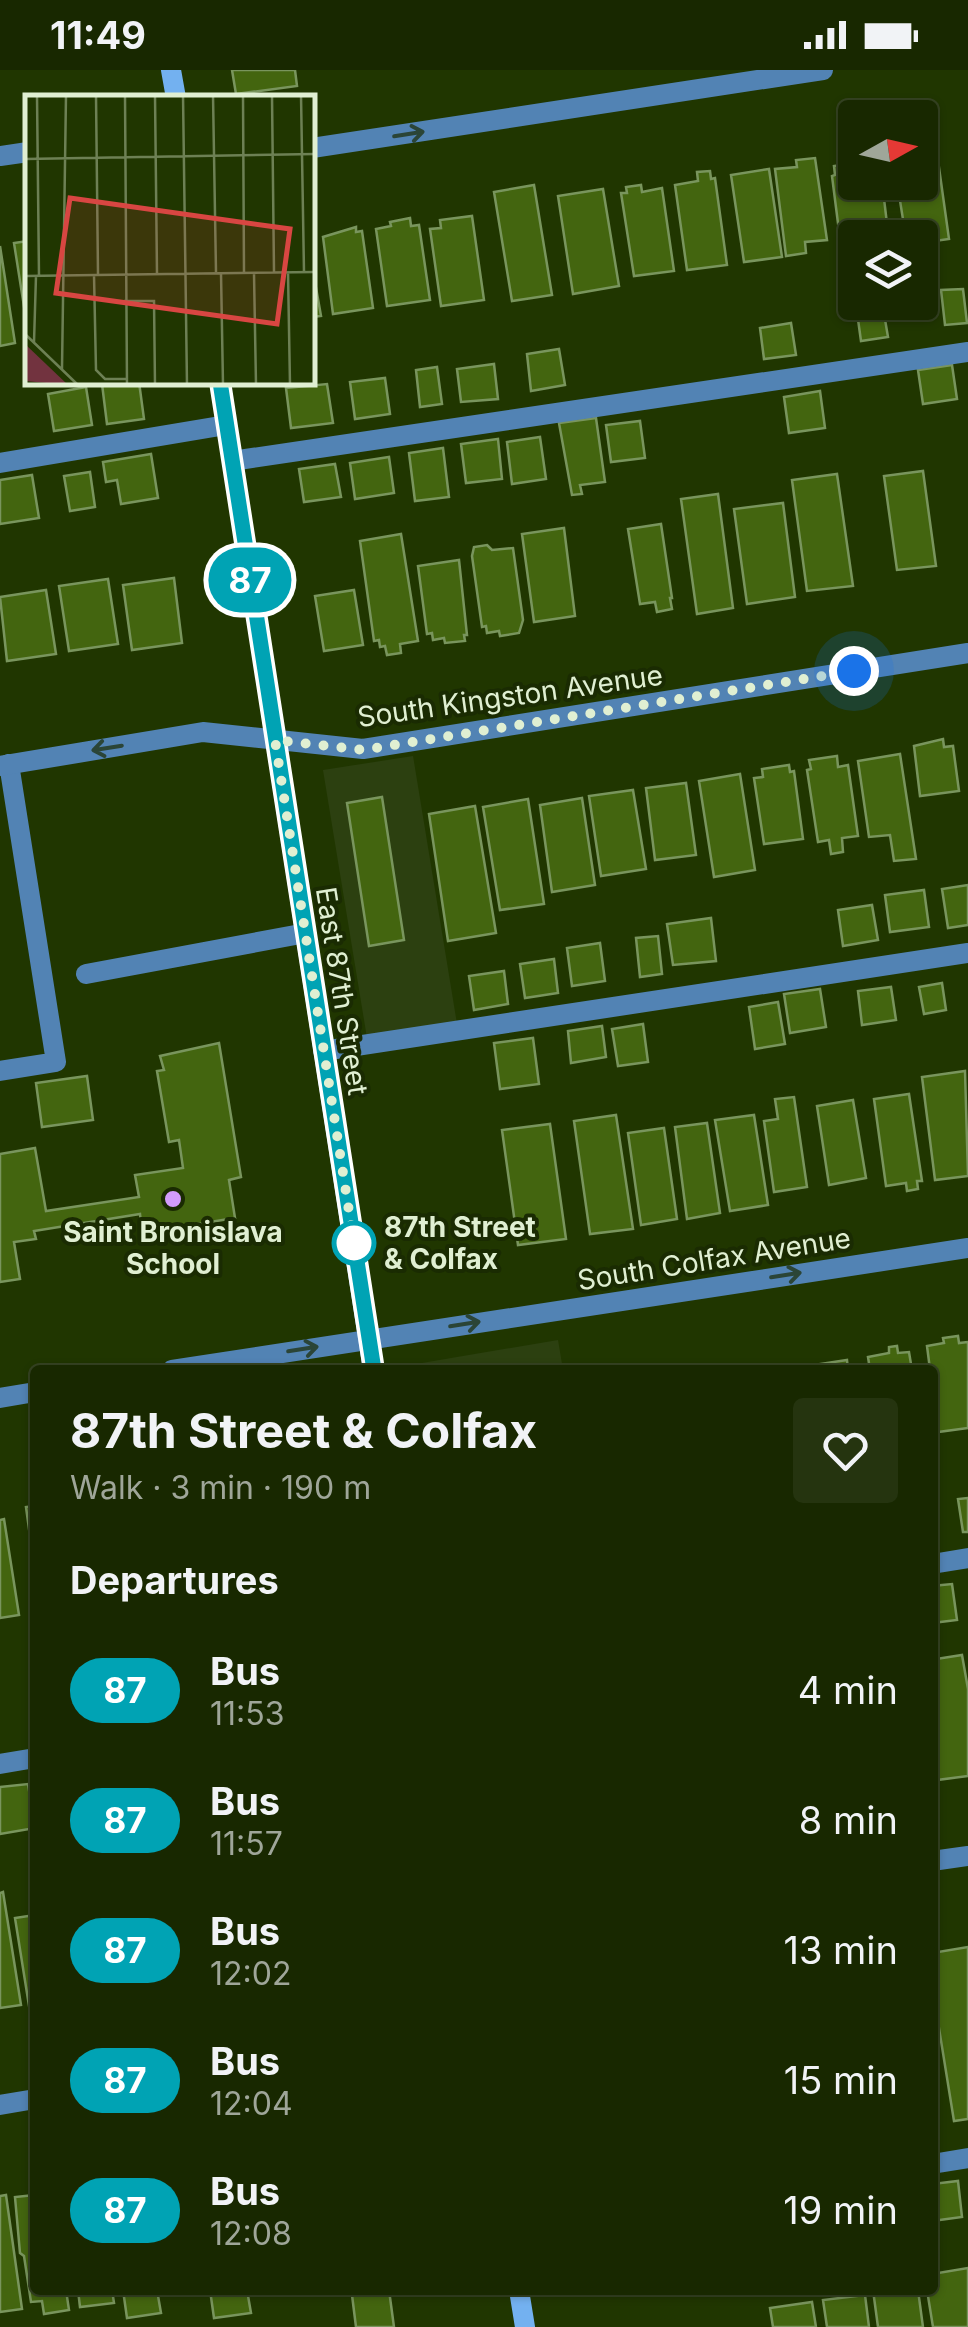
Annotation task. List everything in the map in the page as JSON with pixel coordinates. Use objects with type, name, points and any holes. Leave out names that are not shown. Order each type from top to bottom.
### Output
[{"type":"main road","points":[[171,70],[175,95]]},
{"type":"main road","name":"East 87th Street","points":[[220,385],[373,1365]]},
{"type":"main road","points":[[520,2295],[525,2327]]},
{"type":"street","points":[[315,148],[823,70]]},
{"type":"street","points":[[0,156],[25,152]]},
{"type":"street","points":[[232,461],[968,352]]},
{"type":"street","points":[[0,463],[226,425]]},
{"type":"street","name":"South Kingston Avenue","points":[[5,765],[203,732],[363,750],[968,653]]},
{"type":"street","points":[[0,1070],[56,1062],[5,765]]},
{"type":"street","points":[[86,974],[306,933]]},
{"type":"street","points":[[324,1051],[968,953]]},
{"type":"street","name":"South Colfax Avenue","points":[[203,1365],[968,1248]]},
{"type":"street","points":[[0,1398],[30,1393]]},
{"type":"street","points":[[938,1563],[968,1558]]},
{"type":"street","points":[[0,1764],[30,1759]]},
{"type":"street","points":[[938,1860],[968,1856]]},
{"type":"street","points":[[0,2105],[30,2100]]},
{"type":"street","points":[[938,2163],[968,2158]]},
{"type":"shaded area","points":[[413,756],[458,1030],[368,1044],[323,770]]},
{"type":"shaded area","points":[[558,1340],[562,1365],[416,1365]]},
{"type":"building","points":[[232,70],[295,70],[297,86],[236,94]]},
{"type":"building","points":[[815,158],[827,240],[805,242],[806,253],[786,256],[775,169],[797,167],[796,160]]},
{"type":"building","points":[[938,160],[949,239],[938,241],[938,220],[903,220],[900,200],[938,200]]},
{"type":"building","points":[[838,165],[838,200],[884,200],[887,220],[838,220],[838,223],[834,166]]},
{"type":"building","points":[[769,169],[782,257],[744,262],[731,175]]},
{"type":"building","points":[[710,171],[711,179],[715,178],[727,265],[687,270],[675,185],[698,181],[697,172]]},
{"type":"building","points":[[534,185],[552,295],[512,301],[494,192]]},
{"type":"building","points":[[641,185],[642,192],[662,188],[674,271],[634,276],[621,193],[627,193],[626,187]]},
{"type":"building","points":[[603,189],[619,286],[573,294],[558,196]]},
{"type":"building","points":[[472,216],[484,300],[441,306],[430,229],[441,228],[440,220]]},
{"type":"building","points":[[410,218],[411,226],[419,225],[430,300],[387,306],[376,229]]},
{"type":"building","points":[[356,227],[356,232],[362,231],[373,308],[333,314],[323,237]]},
{"type":"building","points":[[25,241],[25,313],[14,243]]},
{"type":"building","points":[[0,246],[15,343],[0,346]]},
{"type":"building","points":[[315,282],[321,316],[315,317]]},
{"type":"building","points":[[963,289],[967,323],[945,325],[941,290]]},
{"type":"building","points":[[858,320],[885,320],[888,337],[861,341]]},
{"type":"building","points":[[791,323],[796,355],[764,359],[760,328]]},
{"type":"building","points":[[559,349],[565,385],[531,391],[527,354]]},
{"type":"building","points":[[494,364],[498,399],[461,402],[457,369]]},
{"type":"building","points":[[952,365],[957,399],[923,404],[918,370]]},
{"type":"building","points":[[437,367],[442,404],[420,407],[416,370]]},
{"type":"building","points":[[385,378],[390,414],[355,419],[350,382]]},
{"type":"building","points":[[327,384],[333,423],[291,428],[286,388]]},
{"type":"building","points":[[102,385],[139,385],[144,419],[107,424]]},
{"type":"building","points":[[86,387],[92,425],[54,431],[48,394]]},
{"type":"building","points":[[820,391],[825,428],[789,433],[784,397]]},
{"type":"building","points":[[596,418],[605,482],[580,485],[582,494],[572,495],[559,423]]},
{"type":"building","points":[[640,421],[645,458],[611,462],[606,425]]},
{"type":"building","points":[[540,437],[546,479],[512,484],[507,442]]},
{"type":"building","points":[[498,439],[502,479],[466,483],[461,444]]},
{"type":"building","points":[[443,448],[449,497],[415,501],[409,453]]},
{"type":"building","points":[[151,454],[158,498],[121,504],[117,480],[106,482],[103,462]]},
{"type":"building","points":[[389,457],[394,493],[355,499],[350,463]]},
{"type":"building","points":[[335,464],[341,497],[304,502],[299,469]]},
{"type":"building","points":[[923,471],[936,566],[897,570],[884,476]]},
{"type":"building","points":[[90,472],[95,507],[70,511],[64,476]]},
{"type":"building","points":[[837,474],[853,586],[807,591],[792,480]]},
{"type":"building","points":[[32,475],[39,518],[0,524],[0,480]]},
{"type":"building","points":[[718,494],[733,608],[697,614],[681,499]]},
{"type":"building","points":[[783,503],[795,597],[747,604],[734,509]]},
{"type":"building","points":[[661,524],[672,609],[657,612],[655,602],[640,604],[628,529]]},
{"type":"building","points":[[564,528],[575,616],[534,622],[522,534]]},
{"type":"building","points":[[401,534],[418,641],[400,644],[401,653],[387,655],[385,646],[374,641],[360,541]]},
{"type":"building","points":[[487,545],[492,550],[513,548],[523,620],[519,633],[500,636],[499,631],[487,633],[486,626],[482,627],[472,556],[474,547]]},
{"type":"building","points":[[459,560],[467,635],[465,641],[445,643],[444,638],[433,640],[432,633],[427,634],[418,566]]},
{"type":"building","points":[[174,578],[182,643],[132,650],[123,585]]},
{"type":"building","points":[[108,579],[118,644],[69,651],[59,586]]},
{"type":"building","points":[[46,590],[56,654],[7,661],[0,597]]},
{"type":"building","points":[[354,590],[363,645],[324,651],[315,596]]},
{"type":"building","points":[[943,739],[944,747],[953,746],[959,791],[920,796],[914,746]]},
{"type":"building","points":[[900,754],[916,859],[894,861],[890,835],[869,837],[858,761]]},
{"type":"building","points":[[837,756],[838,767],[848,765],[858,836],[842,838],[843,852],[831,854],[829,840],[818,842],[807,770],[811,769],[809,760]]},
{"type":"building","points":[[789,765],[790,772],[794,771],[803,839],[764,844],[754,778],[763,777],[762,769]]},
{"type":"building","points":[[740,774],[755,870],[714,877],[699,781]]},
{"type":"building","points":[[686,783],[696,855],[655,860],[646,788]]},
{"type":"building","points":[[633,790],[646,869],[601,876],[589,796]]},
{"type":"building","points":[[382,797],[404,940],[369,946],[347,803]]},
{"type":"building","points":[[582,798],[595,885],[552,892],[540,805]]},
{"type":"building","points":[[528,799],[544,904],[500,910],[483,807]]},
{"type":"building","points":[[475,806],[496,933],[448,941],[429,814]]},
{"type":"building","points":[[968,885],[968,925],[948,928],[942,889]]},
{"type":"building","points":[[924,890],[929,927],[890,932],[885,895]]},
{"type":"building","points":[[872,905],[878,940],[843,946],[838,910]]},
{"type":"building","points":[[711,918],[716,961],[673,965],[667,924]]},
{"type":"building","points":[[658,936],[662,974],[640,977],[636,938]]},
{"type":"building","points":[[600,943],[605,981],[572,986],[567,948]]},
{"type":"building","points":[[554,959],[558,993],[525,998],[520,964]]},
{"type":"building","points":[[504,971],[508,1004],[474,1010],[469,976]]},
{"type":"building","points":[[942,983],[946,1010],[924,1014],[919,987]]},
{"type":"building","points":[[891,987],[896,1020],[862,1025],[858,991]]},
{"type":"building","points":[[820,989],[826,1027],[790,1033],[784,994]]},
{"type":"building","points":[[778,1002],[785,1044],[755,1049],[749,1007]]},
{"type":"building","points":[[643,1024],[648,1062],[618,1066],[612,1029]]},
{"type":"building","points":[[602,1026],[606,1057],[571,1063],[568,1031]]},
{"type":"building","points":[[533,1038],[539,1084],[500,1089],[494,1043]]},
{"type":"building","points":[[219,1043],[241,1177],[229,1180],[235,1218],[142,1233],[140,1214],[34,1231],[36,1239],[14,1242],[20,1279],[0,1282],[0,1154],[35,1148],[46,1211],[139,1197],[135,1175],[183,1168],[179,1140],[169,1142],[157,1071],[164,1070],[160,1056]]},
{"type":"building","points":[[965,1071],[968,1176],[935,1180],[922,1077]]},
{"type":"building","points":[[87,1076],[93,1120],[42,1127],[36,1083]]},
{"type":"building","points":[[909,1094],[922,1181],[917,1181],[918,1189],[907,1191],[906,1183],[886,1186],[874,1099]]},
{"type":"building","points":[[794,1097],[807,1187],[774,1192],[764,1121],[778,1119],[775,1099]]},
{"type":"building","points":[[853,1100],[866,1178],[829,1185],[817,1106]]},
{"type":"building","points":[[616,1115],[633,1229],[590,1234],[574,1121]]},
{"type":"building","points":[[754,1115],[768,1205],[730,1211],[715,1120]]},
{"type":"building","points":[[707,1123],[720,1213],[687,1219],[675,1127]]},
{"type":"building","points":[[550,1124],[566,1239],[518,1245],[502,1130]]},
{"type":"building","points":[[664,1128],[677,1219],[641,1225],[628,1133]]},
{"type":"building","points":[[958,1336],[959,1343],[968,1342],[968,1428],[938,1432],[938,1365],[929,1365],[927,1346],[944,1343],[943,1338]]},
{"type":"building","points":[[897,1346],[898,1353],[909,1352],[911,1365],[869,1365],[868,1357],[889,1353],[889,1347]]},
{"type":"building","points":[[847,1360],[848,1365],[814,1365]]},
{"type":"building","points":[[968,1498],[968,1532],[963,1532],[958,1499]]},
{"type":"building","points":[[4,1519],[19,1615],[0,1618],[0,1520]]},
{"type":"building","points":[[952,1584],[957,1620],[938,1622],[938,1585]]},
{"type":"building","points":[[962,1655],[968,1689],[968,1776],[938,1780],[938,1673],[938,1659]]},
{"type":"building","points":[[28,1784],[30,1829],[0,1834],[0,1787]]},
{"type":"building","points":[[3,1892],[21,2005],[0,2008],[0,1893]]},
{"type":"building","points":[[30,1916],[30,2012],[15,1918]]},
{"type":"building","points":[[968,1947],[968,2119],[954,2121],[938,2022],[938,1952]]},
{"type":"building","points":[[958,2181],[962,2217],[938,2220],[938,2183]]},
{"type":"building","points":[[6,2195],[22,2309],[0,2312],[0,2196]]},
{"type":"building","points":[[30,2196],[30,2295],[67,2295],[69,2310],[44,2314],[42,2301],[31,2302],[24,2256],[20,2253],[15,2197]]},
{"type":"building","points":[[968,2268],[968,2327],[933,2327],[928,2295],[938,2295],[938,2273]]},
{"type":"building","points":[[79,2295],[113,2295],[114,2303],[80,2307]]},
{"type":"building","points":[[124,2295],[158,2295],[161,2313],[127,2318]]},
{"type":"building","points":[[211,2295],[248,2295],[251,2313],[214,2318]]},
{"type":"building","points":[[352,2295],[390,2295],[394,2327],[356,2327]]},
{"type":"building","points":[[865,2295],[869,2327],[827,2327],[823,2300]]},
{"type":"building","points":[[874,2295],[919,2295],[923,2327],[878,2327]]},
{"type":"building","points":[[812,2302],[816,2327],[773,2327],[770,2308]]},
{"type":"bus line","name":"87","points":[[220,385],[373,1365]]},
{"type":"place","name":"Saint Bronislava School","points":[[173,1199]]},
{"type":"place","name":"87th Street & Colfax","points":[[354,1243]]},
{"type":"route","points":[[354,1243],[275,740],[363,750],[854,671]]}]
